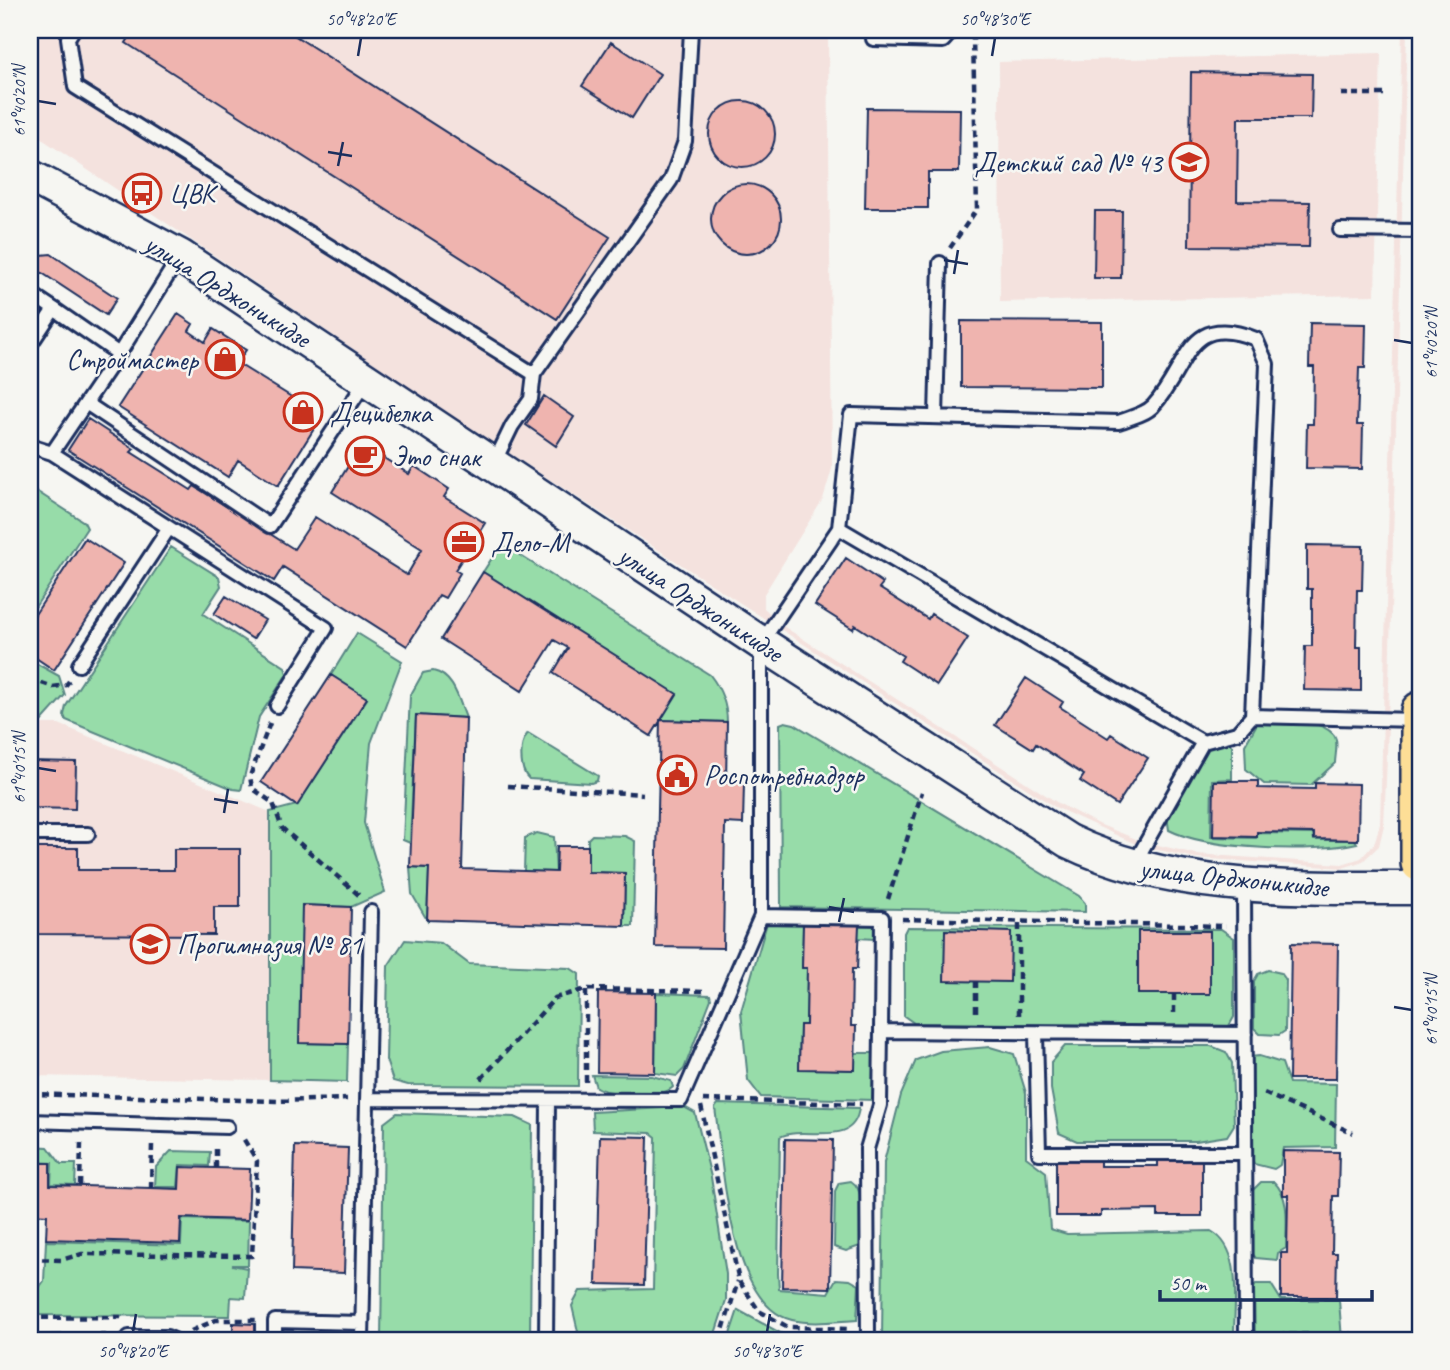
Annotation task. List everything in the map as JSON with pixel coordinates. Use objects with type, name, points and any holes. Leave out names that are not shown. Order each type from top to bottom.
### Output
[{"type":"main road","name":"улица Орджоникидзе","points":[[30,176],[180,256],[761,643],[1035,821],[1103,858],[1133,867],[1244,883],[1420,888]]},
{"type":"main road","points":[[1420,711],[1420,863]]},
{"type":"lane","points":[[73,30],[68,38],[75,87],[534,374]]},
{"type":"lane","points":[[492,466],[512,426],[531,400],[534,374],[671,180],[685,141],[691,30]]},
{"type":"lane","points":[[873,39],[943,41],[953,30]]},
{"type":"lane","points":[[1340,230],[1420,231]]},
{"type":"lane","points":[[52,453],[119,354],[180,256]]},
{"type":"lane","points":[[936,417],[940,263]]},
{"type":"lane","points":[[30,293],[119,354]]},
{"type":"lane","points":[[30,345],[54,310]]},
{"type":"lane","points":[[367,1099],[681,1100],[726,991],[761,916],[761,643],[839,528],[851,415],[1119,422],[1152,408],[1186,351],[1204,334],[1233,330],[1256,340],[1266,364],[1252,716],[1237,733],[1203,742],[839,528]]},
{"type":"lane","points":[[86,403],[270,526],[367,380]]},
{"type":"lane","points":[[30,446],[52,453],[326,628],[277,706]]},
{"type":"lane","points":[[79,665],[169,528]]},
{"type":"lane","points":[[1252,716],[1420,720]]},
{"type":"lane","points":[[1133,867],[1203,742]]},
{"type":"lane","points":[[30,834],[88,834]]},
{"type":"lane","points":[[1244,883],[1246,1338]]},
{"type":"lane","points":[[362,1340],[372,912]]},
{"type":"lane","points":[[761,916],[882,918],[880,1105],[867,1149],[868,1335]]},
{"type":"lane","points":[[881,1031],[1245,1034]]},
{"type":"lane","points":[[1036,1033],[1039,1153],[1245,1153]]},
{"type":"lane","points":[[546,1340],[548,1101]]},
{"type":"lane","points":[[30,1121],[227,1127]]},
{"type":"lane","points":[[275,1340],[275,1321],[362,1323]]},
{"type":"lane","points":[[129,1338],[179,1338]]},
{"type":"path","points":[[940,263],[977,209],[972,30]]},
{"type":"path","points":[[1341,94],[1385,93]]},
{"type":"path","points":[[30,679],[52,687],[66,685],[79,665]]},
{"type":"path","points":[[277,706],[250,776],[252,788],[273,803],[282,828],[358,893],[372,912]]},
{"type":"path","points":[[508,786],[643,794]]},
{"type":"path","points":[[922,792],[882,918],[1244,926]]},
{"type":"path","points":[[1018,1033],[1019,921]]},
{"type":"path","points":[[975,1032],[976,981]]},
{"type":"path","points":[[462,1099],[555,998],[586,989],[726,991]]},
{"type":"path","points":[[586,989],[586,1101]]},
{"type":"path","points":[[1245,1084],[1353,1133]]},
{"type":"path","points":[[30,1094],[277,1101],[367,1099]]},
{"type":"path","points":[[868,1335],[788,1328],[759,1311],[738,1281],[700,1100],[880,1105]]},
{"type":"path","points":[[80,1186],[81,1123]]},
{"type":"path","points":[[151,1188],[153,1125]]},
{"type":"path","points":[[30,1258],[61,1260],[82,1254],[252,1256],[257,1161],[246,1140],[227,1127]]},
{"type":"path","points":[[720,1340],[738,1281]]},
{"type":"path","points":[[30,1318],[128,1317],[129,1338]]},
{"type":"path","points":[[179,1338],[215,1320],[275,1321]]},
{"type":"path","points":[[1246,1338],[1352,1334]]},
{"type":"shaded area","points":[[30,30],[828,30],[832,469],[823,499],[764,594],[764,608],[783,626],[1058,803],[1096,823],[1141,841],[1196,854],[1342,864],[1361,858],[1374,844],[1380,824],[1402,30],[1407,30],[1387,758],[1384,825],[1379,846],[1363,861],[1343,868],[1195,858],[1140,846],[1055,807],[461,422],[30,131]]},
{"type":"shaded area","name":"Детский сад № 43","points":[[1381,53],[1375,295],[1000,302],[999,62]]},
{"type":"shaded area","name":"Прогимназия № 81","points":[[30,724],[59,724],[270,812],[270,1080],[30,1076]]},
{"type":"green space","points":[[30,487],[84,522],[87,528],[30,615]]},
{"type":"green space","points":[[505,546],[710,675],[723,697],[727,722],[660,720],[676,694],[483,572],[494,555]]},
{"type":"green space","points":[[171,547],[219,577],[221,586],[203,614],[285,667],[287,674],[259,717],[241,790],[66,720],[64,715],[66,706]]},
{"type":"green space","points":[[357,633],[402,661],[371,743],[364,823],[385,892],[351,907],[303,905],[300,1043],[348,1044],[347,1082],[270,1080],[270,812],[297,805],[367,699],[331,675]]},
{"type":"green space","points":[[30,660],[59,676],[65,695],[39,724],[30,724]]},
{"type":"green space","points":[[423,673],[440,673],[451,683],[466,718],[416,715],[410,843],[403,840],[410,696]]},
{"type":"green space","points":[[1258,722],[1309,723],[1327,729],[1336,741],[1335,763],[1311,785],[1264,784],[1246,769],[1245,745]]},
{"type":"green space","points":[[780,724],[794,724],[1079,896],[1085,903],[1085,912],[781,907]]},
{"type":"green space","points":[[528,733],[598,776],[597,781],[591,783],[529,779],[523,769],[521,756]]},
{"type":"green space","points":[[1227,742],[1232,745],[1232,779],[1212,780],[1211,837],[1256,838],[1258,833],[1313,834],[1314,840],[1355,840],[1357,843],[1315,848],[1262,848],[1209,842],[1169,830],[1167,816],[1206,749]]},
{"type":"green space","points":[[537,833],[554,837],[556,872],[524,871],[525,838]]},
{"type":"green space","points":[[592,835],[625,836],[635,841],[633,926],[624,926],[625,873],[588,872],[588,839]]},
{"type":"green space","points":[[410,867],[429,868],[427,920],[412,894]]},
{"type":"green space","points":[[773,919],[874,921],[874,939],[858,938],[858,925],[803,924],[802,967],[807,968],[806,1025],[800,1025],[799,1068],[854,1070],[855,1053],[873,1053],[874,1100],[761,1097],[748,1080],[741,1011],[767,923]]},
{"type":"green space","points":[[907,927],[1221,929],[1234,938],[1234,1017],[1229,1026],[914,1023],[904,1016],[904,933]]},
{"type":"green space","points":[[405,940],[441,943],[469,964],[570,968],[579,974],[578,1086],[408,1085],[393,1081],[386,1060],[388,966]]},
{"type":"green space","points":[[1268,970],[1281,973],[1286,980],[1285,1031],[1279,1035],[1260,1034],[1254,1028],[1254,981],[1258,974]]},
{"type":"green space","points":[[656,993],[710,995],[711,999],[684,1069],[677,1076],[655,1073]]},
{"type":"green space","points":[[1065,1046],[1211,1046],[1226,1052],[1232,1063],[1234,1125],[1227,1136],[1196,1141],[1077,1141],[1059,1133],[1051,1089],[1051,1062]]},
{"type":"green space","points":[[990,1047],[1014,1054],[1026,1093],[1026,1157],[1046,1172],[1050,1229],[1067,1234],[1211,1231],[1222,1240],[1233,1265],[1234,1340],[882,1340],[884,1162],[901,1095],[916,1060],[941,1051]]},
{"type":"green space","points":[[1259,1056],[1282,1063],[1289,1083],[1336,1084],[1335,1147],[1283,1148],[1280,1165],[1274,1169],[1254,1164],[1251,1155],[1251,1057]]},
{"type":"green space","points":[[592,1075],[652,1076],[671,1081],[673,1087],[667,1091],[647,1094],[612,1092],[596,1087]]},
{"type":"green space","points":[[718,1104],[859,1108],[855,1121],[838,1132],[790,1134],[780,1137],[778,1274],[779,1289],[828,1293],[836,1279],[850,1280],[859,1285],[857,1320],[792,1320],[771,1309],[755,1288],[742,1261],[726,1195],[715,1108]]},
{"type":"green space","points":[[684,1107],[695,1113],[711,1177],[726,1274],[726,1300],[713,1340],[580,1340],[572,1306],[580,1291],[653,1289],[656,1137],[651,1133],[593,1131],[592,1112]]},
{"type":"green space","points":[[397,1113],[515,1117],[532,1125],[530,1340],[381,1340],[384,1123]]},
{"type":"green space","points":[[30,1146],[48,1147],[61,1164],[76,1164],[75,1185],[51,1184],[52,1163],[30,1162]]},
{"type":"green space","points":[[171,1151],[210,1152],[209,1166],[180,1165],[178,1187],[155,1187],[156,1167]]},
{"type":"green space","points":[[851,1181],[860,1193],[862,1221],[860,1246],[846,1251],[834,1247],[835,1191],[839,1183]]},
{"type":"green space","points":[[1261,1182],[1274,1182],[1285,1204],[1286,1248],[1278,1253],[1277,1260],[1256,1258],[1252,1253],[1250,1193]]},
{"type":"green space","points":[[182,1219],[249,1221],[248,1265],[232,1265],[247,1268],[245,1298],[231,1297],[230,1316],[30,1315],[30,1289],[38,1289],[44,1281],[46,1241],[181,1245]]},
{"type":"green space","points":[[1256,1284],[1271,1284],[1281,1300],[1339,1300],[1342,1340],[1255,1340]]},
{"type":"green space","points":[[738,1310],[782,1334],[852,1336],[856,1340],[728,1340]]},
{"type":"building","points":[[134,30],[286,30],[610,237],[557,319],[126,43]]},
{"type":"building","points":[[611,42],[660,74],[632,118],[582,86]]},
{"type":"building","points":[[1191,72],[1312,74],[1311,118],[1238,118],[1237,201],[1310,202],[1309,247],[1189,246]]},
{"type":"building","points":[[742,101],[755,104],[765,111],[772,121],[775,134],[772,147],[765,157],[755,164],[742,167],[729,164],[719,157],[712,147],[709,134],[712,121],[719,111],[729,104]]},
{"type":"building","points":[[867,108],[960,109],[959,172],[928,172],[928,208],[865,208]]},
{"type":"building","points":[[746,184],[771,194],[781,219],[771,244],[746,254],[721,244],[711,219],[721,194]]},
{"type":"building","points":[[1095,211],[1122,211],[1121,278],[1094,278]]},
{"type":"building","points":[[51,254],[117,298],[106,315],[30,265],[30,256]]},
{"type":"building","points":[[178,314],[193,324],[189,331],[205,342],[213,329],[246,350],[237,363],[322,416],[278,486],[238,460],[228,477],[118,407]]},
{"type":"building","points":[[961,321],[1102,322],[1102,388],[961,387]]},
{"type":"building","points":[[1310,323],[1366,324],[1365,368],[1359,368],[1357,425],[1363,425],[1362,469],[1306,468],[1307,424],[1313,424],[1314,367],[1309,367]]},
{"type":"building","points":[[544,396],[574,417],[556,446],[526,425]]},
{"type":"building","points":[[88,419],[134,449],[131,452],[191,490],[194,486],[294,549],[315,517],[407,575],[422,549],[332,492],[362,444],[409,474],[414,466],[449,489],[444,497],[485,523],[455,570],[460,573],[445,598],[439,595],[407,646],[283,567],[274,581],[68,450]]},
{"type":"building","points":[[85,538],[124,563],[54,670],[30,654],[30,622]]},
{"type":"building","points":[[1307,545],[1363,546],[1362,590],[1357,590],[1356,647],[1361,647],[1361,691],[1304,690],[1305,646],[1312,646],[1312,589],[1307,589]]},
{"type":"building","points":[[846,558],[883,583],[879,588],[928,619],[931,614],[968,638],[937,685],[900,661],[903,656],[855,625],[853,629],[815,605]]},
{"type":"building","points":[[483,572],[677,694],[651,736],[553,673],[568,648],[554,640],[522,691],[441,639]]},
{"type":"building","points":[[226,596],[265,620],[253,639],[214,614]]},
{"type":"building","points":[[331,675],[367,698],[297,806],[261,782]]},
{"type":"building","points":[[1026,678],[1063,702],[1060,707],[1108,738],[1111,734],[1148,758],[1117,805],[1080,781],[1084,775],[1036,744],[1033,749],[995,725]]},
{"type":"building","points":[[416,715],[466,718],[462,869],[556,872],[557,846],[588,846],[588,872],[625,873],[624,926],[427,920],[429,868],[410,867]]},
{"type":"building","points":[[660,720],[727,722],[726,783],[744,783],[743,824],[725,823],[723,948],[655,947]]},
{"type":"building","points":[[30,761],[76,762],[75,809],[30,808]]},
{"type":"building","points":[[1214,781],[1258,781],[1258,788],[1315,789],[1315,783],[1359,784],[1358,840],[1314,839],[1314,833],[1257,832],[1257,837],[1213,836]]},
{"type":"building","points":[[30,848],[78,848],[78,870],[174,870],[174,849],[240,849],[240,907],[214,907],[214,935],[36,934],[36,907],[30,906]]},
{"type":"building","points":[[302,905],[351,907],[348,1044],[299,1043]]},
{"type":"building","points":[[803,924],[859,925],[857,969],[852,969],[851,1026],[856,1026],[855,1070],[799,1069],[800,1025],[806,1025],[807,968],[802,968]]},
{"type":"building","points":[[945,930],[1011,932],[1010,982],[944,981]]},
{"type":"building","points":[[1138,931],[1210,931],[1210,994],[1138,994]]},
{"type":"building","points":[[1291,943],[1338,944],[1336,1079],[1289,1079]]},
{"type":"building","points":[[598,992],[656,993],[655,1073],[597,1072]]},
{"type":"building","points":[[600,1136],[648,1137],[644,1285],[596,1284]]},
{"type":"building","points":[[785,1139],[833,1140],[830,1288],[782,1287]]},
{"type":"building","points":[[295,1146],[348,1148],[344,1273],[292,1271]]},
{"type":"building","points":[[1283,1151],[1339,1152],[1338,1196],[1333,1196],[1332,1253],[1337,1253],[1336,1297],[1281,1297],[1281,1253],[1287,1253],[1288,1195],[1283,1195]]},
{"type":"building","points":[[1056,1160],[1100,1160],[1100,1166],[1158,1166],[1158,1160],[1202,1160],[1202,1216],[1158,1216],[1158,1210],[1101,1211],[1101,1216],[1056,1216]]},
{"type":"building","points":[[30,1163],[50,1163],[50,1185],[179,1189],[180,1167],[250,1169],[248,1220],[181,1218],[180,1243],[46,1239],[47,1215],[30,1214]]},
{"type":"building","points":[[233,1323],[255,1324],[255,1340],[233,1340]]},
{"type":"building","points":[[105,1334],[105,1340],[30,1340],[30,1335]]},
{"type":"place","name":"Детский сад № 43","points":[[1189,162]]},
{"type":"place","name":"ЦВК","points":[[142,193]]},
{"type":"place","name":"Строймастер","points":[[225,359]]},
{"type":"place","name":"Децибелка","points":[[303,412]]},
{"type":"place","name":"Это снак","points":[[365,456]]},
{"type":"place","name":"Дело-М","points":[[464,542]]},
{"type":"place","name":"Роспотребнадзор","points":[[677,775]]},
{"type":"place","name":"Прогимназия № 81","points":[[150,944]]}]
